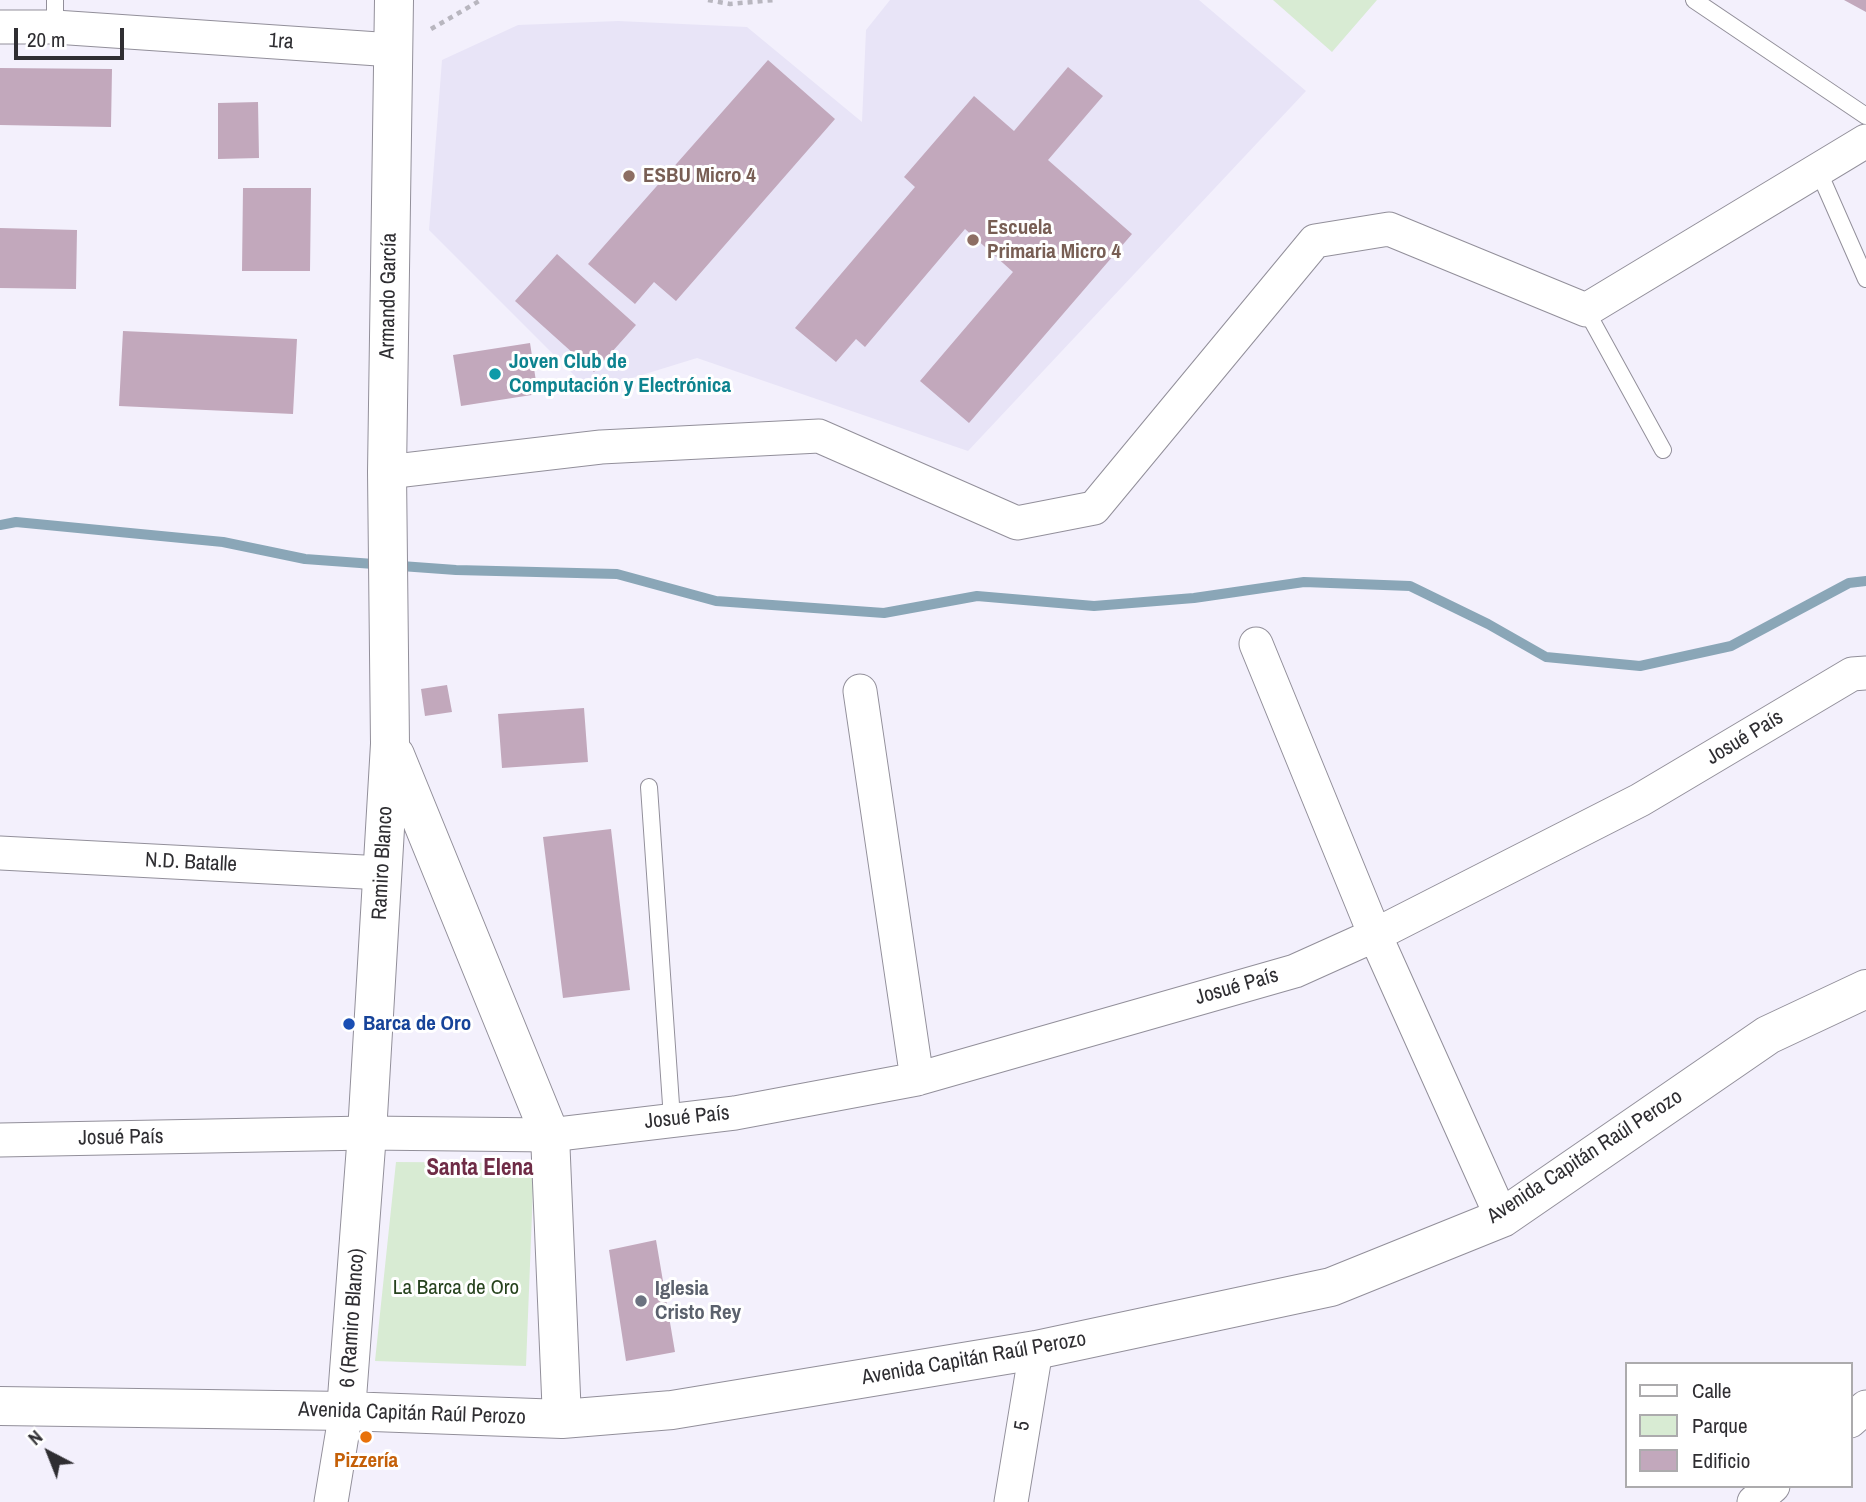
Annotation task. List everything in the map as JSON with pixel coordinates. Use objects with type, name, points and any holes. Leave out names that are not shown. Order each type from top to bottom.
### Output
[{"type":"main road","name":"Armando García","points":[[389,592],[387,472],[394,0]]},
{"type":"main road","name":"Ramiro Blanco","points":[[367,1133],[390,744],[389,592]]},
{"type":"main road","points":[[390,744],[550,1135],[562,1419]]},
{"type":"main road","name":"Avenida Capitán Raúl Perozo","points":[[0,1406],[346,1411],[562,1419],[672,1410],[1036,1350],[1331,1287],[1502,1217],[1768,1035],[1866,989]]},
{"type":"main road","name":"6 (Ramiro Blanco)","points":[[346,1411],[367,1133]]},
{"type":"street","name":"1ra","points":[[0,27],[55,13],[393,50]]},
{"type":"street","points":[[387,472],[601,447],[818,436],[1017,523],[1094,508],[1315,241],[1389,229],[1586,310],[1866,141]]},
{"type":"street","points":[[1256,643],[1375,935],[1502,1217]]},
{"type":"street","name":"Josué País","points":[[0,1140],[367,1133],[550,1135],[735,1113],[916,1079],[1295,971],[1375,935],[1640,800],[1852,674],[1866,673]]},
{"type":"street","points":[[860,691],[916,1079]]},
{"type":"street","name":"N.D. Batalle","points":[[0,853],[383,873]]},
{"type":"street","name":"5","points":[[1011,1502],[1036,1350]]},
{"type":"street","points":[[1852,1419],[1866,1407]]},
{"type":"street","name":"6 (Ramiro Blanco)","points":[[331,1502],[346,1411]]},
{"type":"street","points":[[1754,1502],[1771,1488]]},
{"type":"lane","points":[[1694,0],[1866,116]]},
{"type":"lane","points":[[1818,170],[1866,279]]},
{"type":"lane","points":[[1586,310],[1663,450]]},
{"type":"lane","points":[[649,788],[672,1119]]},
{"type":"path","points":[[393,50],[481,0]]},
{"type":"path","points":[[708,0],[730,4],[774,0]]},
{"type":"shaded area","points":[[890,0],[1199,0],[1306,91],[968,451],[697,358],[590,391],[429,230],[442,60],[518,25],[618,21],[747,27],[862,122],[866,30]]},
{"type":"green space","points":[[1273,0],[1377,0],[1332,52]]},
{"type":"green space","name":"La Barca de Oro","points":[[396,1162],[534,1163],[526,1366],[375,1361]]},
{"type":"building","points":[[1844,0],[1866,0],[1866,12]]},
{"type":"building","points":[[768,60],[835,119],[676,301],[654,282],[635,304],[588,264]]},
{"type":"building","points":[[1068,67],[1103,96],[1048,160],[1132,234],[969,423],[920,381],[1013,272],[965,229],[865,347],[856,339],[836,362],[795,328],[915,187],[904,177],[974,96],[1014,131]]},
{"type":"building","points":[[0,68],[112,69],[111,127],[0,125]]},
{"type":"building","points":[[258,102],[259,158],[218,159],[218,103]]},
{"type":"building","points":[[243,188],[311,188],[310,271],[242,271]]},
{"type":"building","points":[[0,228],[77,230],[76,289],[0,288]]},
{"type":"building","points":[[557,254],[636,325],[594,372],[515,301]]},
{"type":"building","points":[[123,331],[297,339],[293,414],[119,406]]},
{"type":"building","name":"Joven Club de Computación y Electrónica","points":[[530,343],[538,394],[461,406],[453,355]]},
{"type":"building","points":[[447,685],[452,712],[425,716],[421,689]]},
{"type":"building","points":[[584,708],[588,762],[502,768],[498,714]]},
{"type":"building","points":[[611,829],[630,990],[563,998],[543,837]]},
{"type":"building","name":"Iglesia Cristo Rey","points":[[656,1240],[675,1352],[626,1361],[609,1250]]},
{"type":"waterway","points":[[0,525],[16,522],[223,542],[305,559],[456,570],[617,574],[716,601],[884,613],[977,596],[1094,606],[1194,598],[1304,582],[1410,586],[1488,624],[1546,657],[1640,666],[1731,646],[1849,583],[1866,581]]},
{"type":"place","name":"ESBU Micro 4","points":[[629,176]]},
{"type":"place","name":"Escuela Primaria Micro 4","points":[[973,240]]},
{"type":"place","name":"Joven Club de Computación y Electrónica","points":[[495,374]]},
{"type":"place","name":"Barca de Oro","points":[[349,1024]]},
{"type":"place","name":"Iglesia Cristo Rey","points":[[641,1301]]},
{"type":"place","name":"Pizzería","points":[[366,1437]]},
{"type":"district","name":"Santa Elena","points":[[480,1169]]}]
